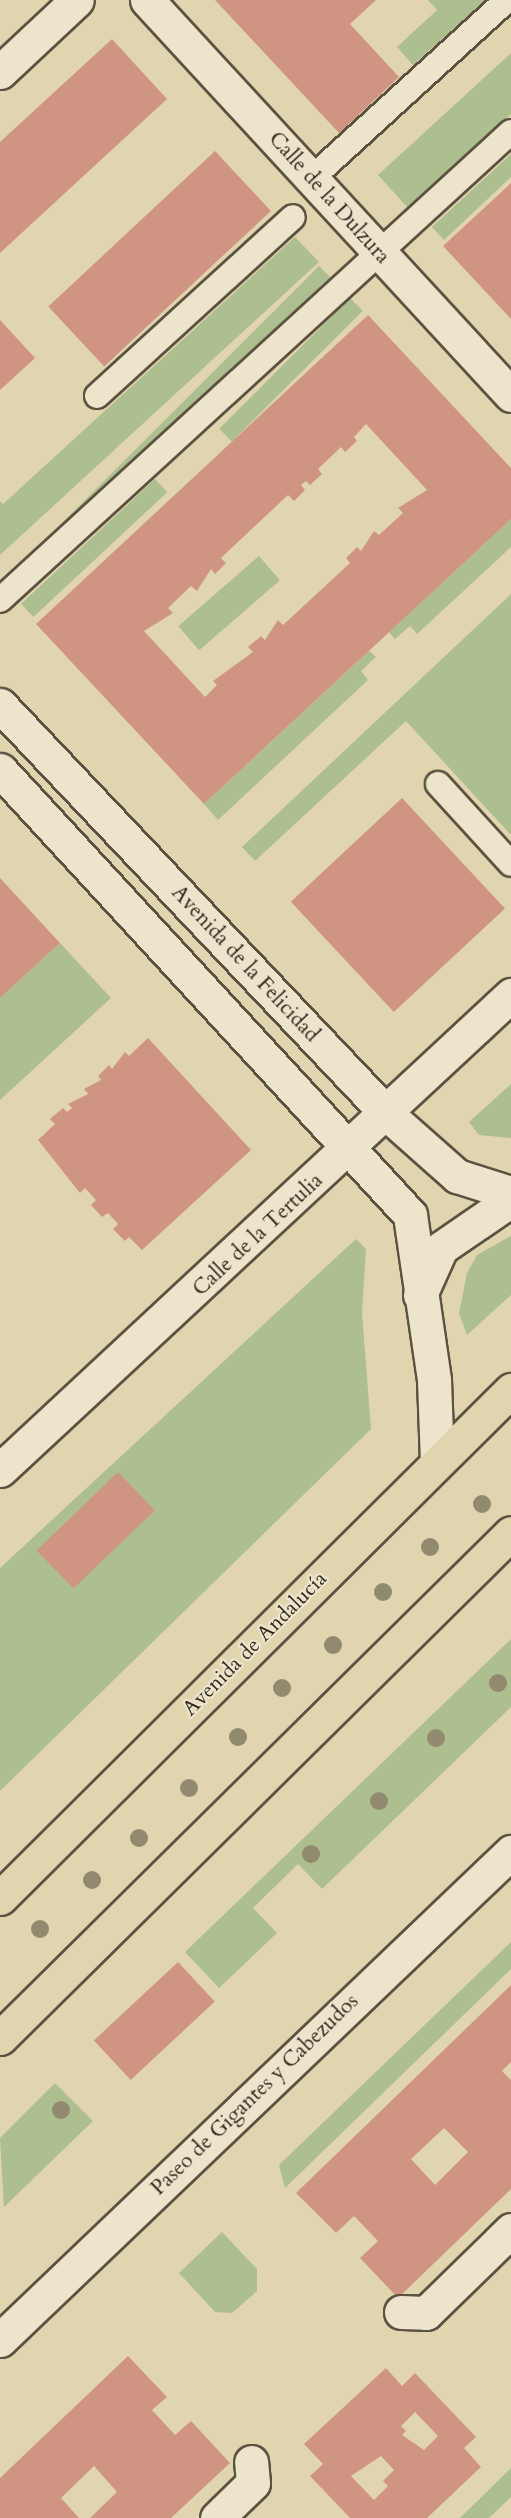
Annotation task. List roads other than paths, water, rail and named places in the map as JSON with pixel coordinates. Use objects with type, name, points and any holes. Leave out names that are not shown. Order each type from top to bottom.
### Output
[{"type":"main road","name":"Avenida de Andalucía","points":[[0,1898],[511,1390]]},
{"type":"main road","points":[[0,2037],[511,1533]]},
{"type":"street","points":[[0,72],[77,0]]},
{"type":"street","name":"Calle de la Dulzura","points":[[147,0],[511,395]]},
{"type":"street","name":"Avenida de la Felicidad","points":[[0,705],[387,1114],[457,1176],[511,1193]]},
{"type":"street","points":[[0,770],[353,1147],[410,1215],[419,1297],[434,1380],[437,1462]]},
{"type":"street","name":"Calle de la Tertulia","points":[[0,1470],[353,1147],[511,995]]},
{"type":"street","points":[[419,1297],[441,1248],[511,1200]]},
{"type":"street","name":"Paseo de Gigantes y Cabezudos","points":[[0,2340],[511,1851]]},
{"type":"street","points":[[401,2312],[426,2313],[511,2230]]},
{"type":"street","points":[[217,2518],[253,2483],[252,2462]]},
{"type":"lane","points":[[312,178],[507,0]]},
{"type":"lane","points":[[0,600],[511,132]]},
{"type":"lane","points":[[97,396],[292,217]]},
{"type":"lane","points":[[438,784],[511,864]]}]
